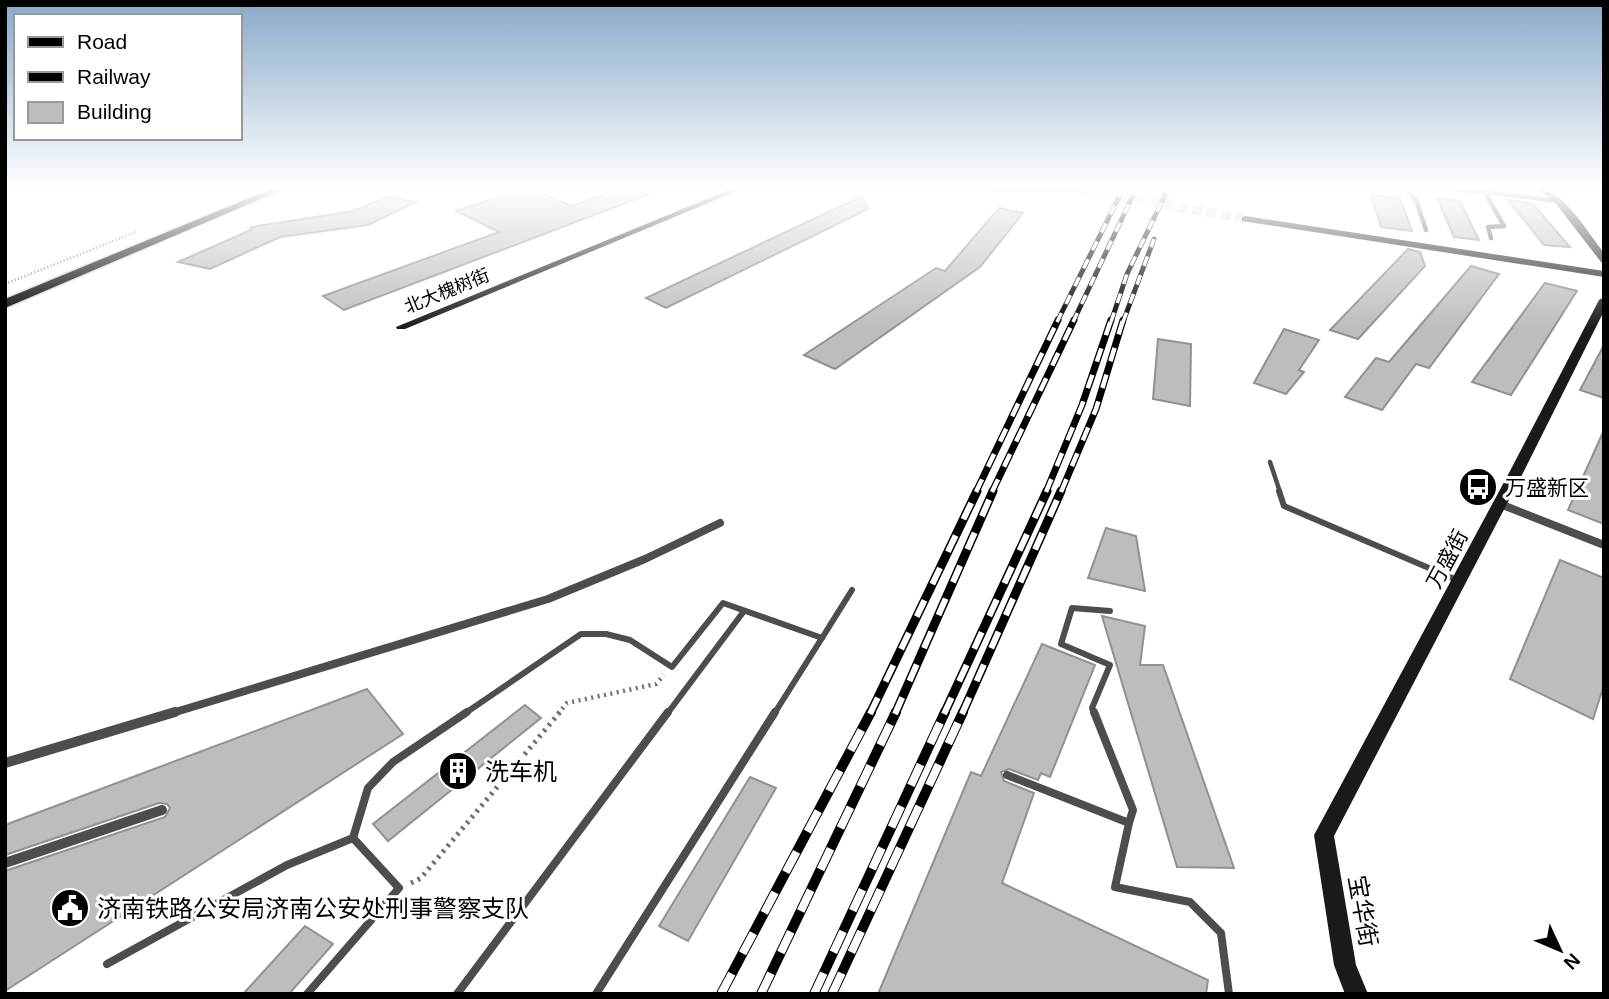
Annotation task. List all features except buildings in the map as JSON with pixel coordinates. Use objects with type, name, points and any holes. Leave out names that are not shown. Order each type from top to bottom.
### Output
[{"type":"main road","points":[[5,291],[144,236]]},
{"type":"main road","points":[[5,304],[168,236]]},
{"type":"street","name":"北大槐树街","points":[[401,327],[624,236]]},
{"type":"street","points":[[1353,236],[1604,274]]},
{"type":"street","points":[[1585,236],[1604,260]]},
{"type":"street","name":"万盛街","points":[[1324,835],[1604,300]]},
{"type":"street","points":[[1500,503],[1604,545]]},
{"type":"street","points":[[5,763],[548,599],[645,559],[720,523]]},
{"type":"street","points":[[5,863],[162,810]]},
{"type":"street","name":"宝华街","points":[[1324,835],[1345,965],[1357,994]]},
{"type":"lane","points":[[1270,462],[1284,506],[1459,580]]},
{"type":"lane","points":[[596,994],[852,590]]},
{"type":"lane","points":[[353,838],[368,788],[394,762],[581,634],[598,631],[618,635],[636,643],[672,667],[723,603],[822,638]]},
{"type":"lane","points":[[1111,611],[1072,608],[1061,644],[1110,665],[1092,708],[1133,810],[1115,887],[1191,902],[1221,933],[1229,994]]},
{"type":"lane","points":[[457,994],[744,611]]},
{"type":"lane","points":[[1007,775],[1129,823]]},
{"type":"lane","points":[[307,994],[399,888],[353,838]]},
{"type":"lane","points":[[107,964],[287,865],[353,838]]},
{"type":"path","points":[[5,284],[127,236]]},
{"type":"path","points":[[399,888],[421,878],[567,703],[656,684],[672,667]]},
{"type":"railway","points":[[1057,322],[1100,236]]},
{"type":"railway","points":[[1073,322],[1114,236]]},
{"type":"railway","points":[[1111,322],[1127,274],[1146,236]]},
{"type":"railway","points":[[1123,322],[1154,239]]},
{"type":"railway","points":[[976,492],[1058,320]]},
{"type":"railway","points":[[992,492],[1074,320]]},
{"type":"railway","points":[[1046,492],[1082,405],[1111,320]]},
{"type":"railway","points":[[1061,492],[1096,409],[1123,320]]},
{"type":"railway","points":[[871,713],[977,491]]},
{"type":"railway","points":[[895,714],[993,491]]},
{"type":"railway","points":[[944,714],[1047,491]]},
{"type":"railway","points":[[962,714],[1061,491]]},
{"type":"railway","points":[[761,994],[896,712]]},
{"type":"railway","points":[[814,994],[945,712]]},
{"type":"railway","points":[[832,994],[963,712]]},
{"type":"railway","points":[[721,994],[871,713]]},
{"type":"place","name":"万盛新区","points":[[1478,487]]},
{"type":"place","name":"洗车机","points":[[458,771]]},
{"type":"place","name":"济南铁路公安局济南公安处刑事警察支队","points":[[70,908]]}]
